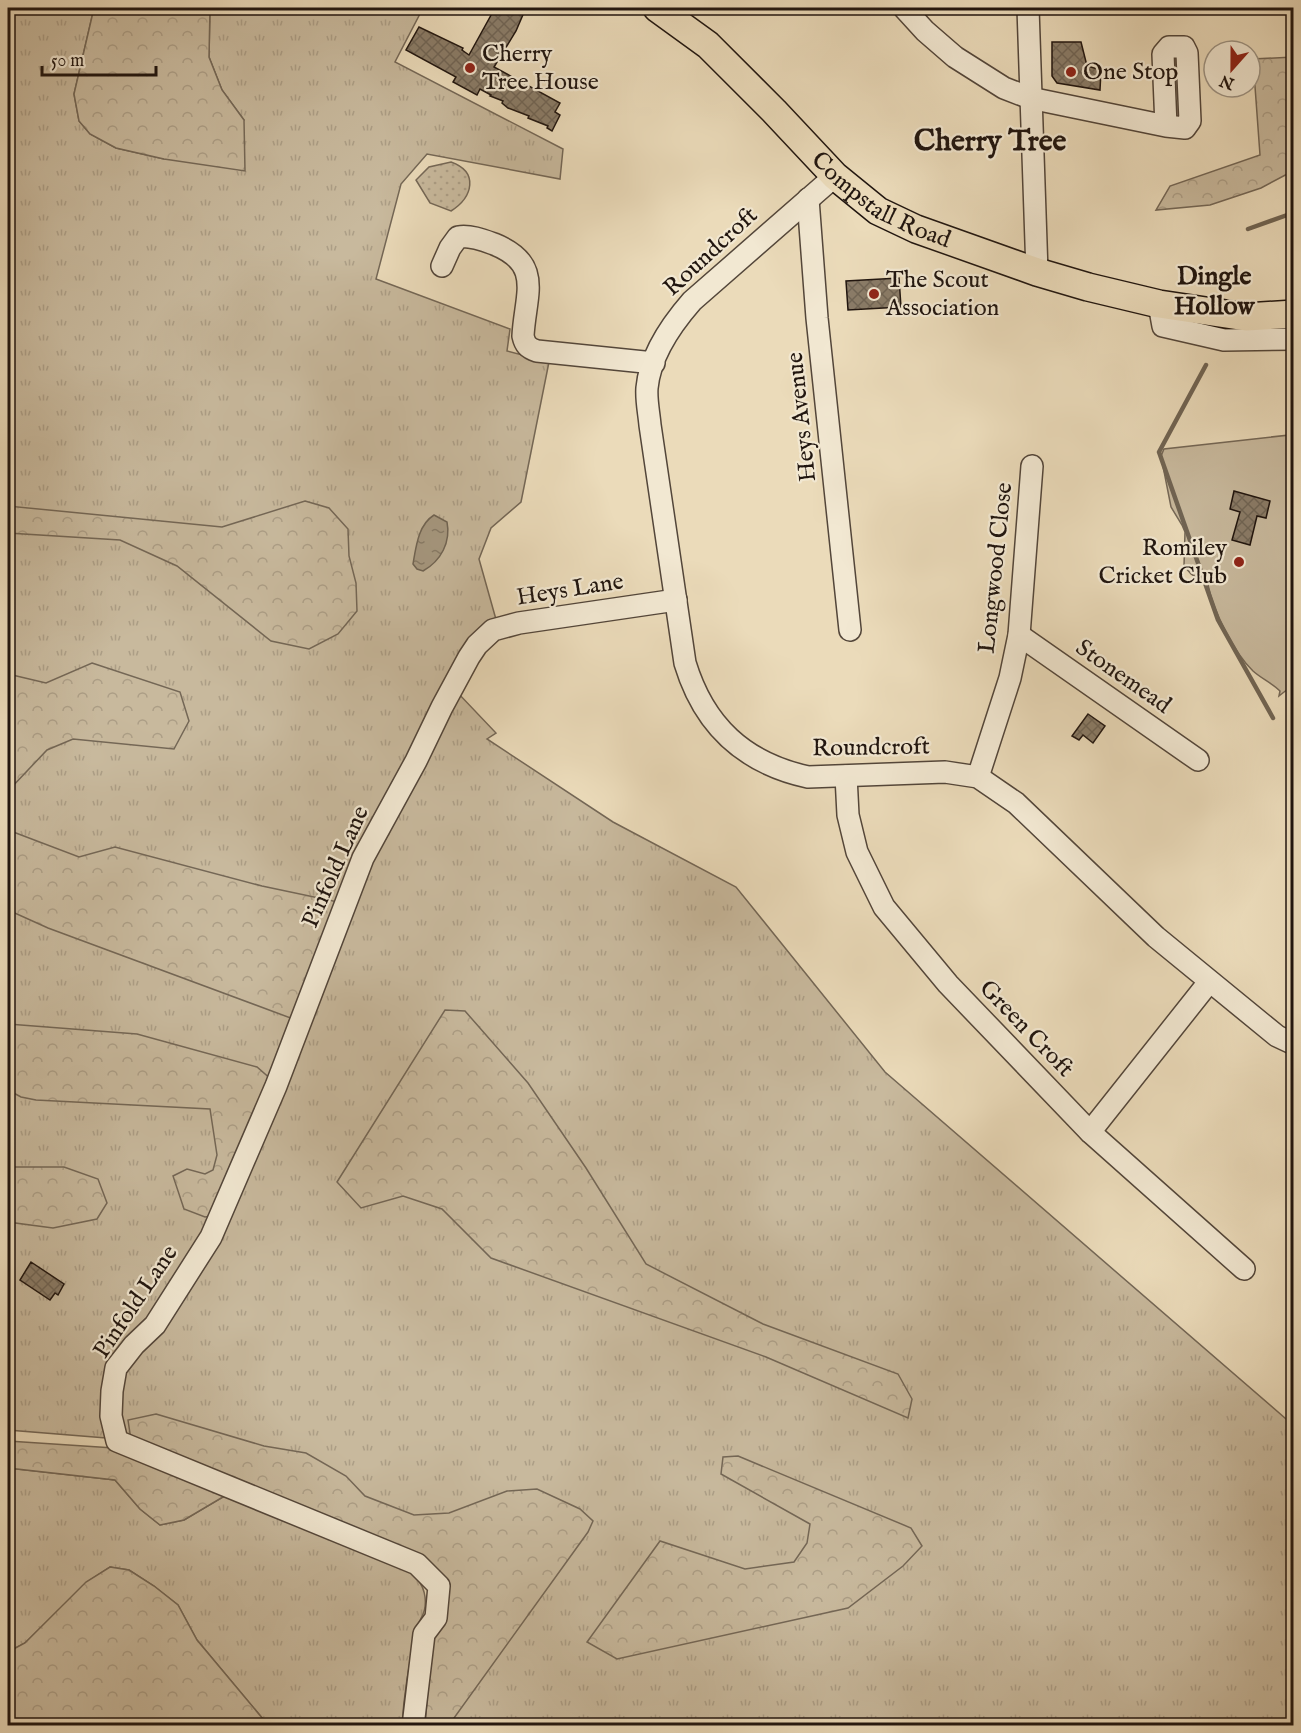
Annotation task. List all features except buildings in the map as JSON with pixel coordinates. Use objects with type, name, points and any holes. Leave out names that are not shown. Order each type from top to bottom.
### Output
[{"type":"main road","name":"Compstall Road","points":[[657,8],[708,45],[835,176],[879,211],[916,229],[1037,272],[1159,304],[1246,317],[1293,314]]},
{"type":"street","points":[[904,8],[925,32],[955,57],[1004,88],[1030,98],[1166,126]]},
{"type":"street","points":[[1028,8],[1037,272]]},
{"type":"street","name":"Roundcroft","points":[[835,176],[692,301],[674,322],[660,344],[647,387],[650,425],[685,663],[689,678],[703,706],[722,732],[746,753],[776,768],[808,777],[945,772],[978,777],[1016,803],[1156,937],[1209,982],[1277,1036],[1293,1044]]},
{"type":"street","name":"Heys Avenue","points":[[808,199],[817,318],[850,630]]},
{"type":"street","points":[[442,266],[458,237],[476,238],[497,245],[517,256],[528,273],[523,336],[529,348],[537,351],[654,363]]},
{"type":"street","points":[[1159,304],[1163,326],[1224,340],[1293,339]]},
{"type":"street","name":"Longwood Close","points":[[978,777],[1010,678],[1019,635],[1032,466]]},
{"type":"street","name":"Heys Lane","points":[[477,645],[493,630],[519,622],[676,600]]},
{"type":"street","name":"Stonemead","points":[[1019,635],[1198,760]]},
{"type":"street","name":"Pinfold Lane","points":[[412,1725],[424,1634],[436,1618],[440,1586],[417,1564],[117,1442],[111,1406],[116,1368],[134,1345],[155,1325],[211,1237],[276,1086],[363,858],[416,761],[447,697],[477,645]]},
{"type":"street","name":"Green Croft","points":[[846,776],[848,815],[857,852],[884,907],[948,984],[1090,1132],[1244,1269]]},
{"type":"street","points":[[1090,1132],[1209,982]]},
{"type":"green space","points":[[8,8],[94,8],[74,94],[79,121],[90,134],[116,148],[164,159],[244,120],[222,90],[209,57],[210,8],[423,8],[395,62],[563,149],[560,179],[427,154],[401,184],[376,279],[510,329],[507,351],[549,362],[521,502],[491,528],[479,559],[497,623],[456,691],[496,733],[487,739],[613,822],[736,887],[885,1072],[1293,1425],[1293,1725],[425,1725],[447,1587],[131,1440],[8,1430]]},
{"type":"green space","points":[[94,8],[140,8],[139,14],[152,8],[210,8],[209,57],[222,90],[244,120],[245,171],[164,159],[116,148],[90,134],[79,121],[74,94]]},
{"type":"green space","points":[[1293,57],[1293,171],[1261,188],[1210,205],[1156,210],[1170,186],[1260,155],[1256,99],[1262,99],[1262,59]]},
{"type":"green space","points":[[451,162],[466,172],[470,185],[464,199],[451,211],[430,203],[416,180],[429,167]]},
{"type":"green space","name":"Romiley Cricket Club","points":[[1289,424],[1293,424],[1293,685],[1279,696],[1280,691],[1253,671],[1239,653],[1219,618],[1208,585],[1191,574],[1184,566],[1185,532],[1171,507],[1161,456],[1164,449],[1289,435]]},
{"type":"green space","points":[[305,501],[329,508],[348,529],[349,556],[356,583],[357,611],[338,634],[309,649],[271,641],[177,566],[120,540],[8,533],[8,506],[222,527]]},
{"type":"green space","points":[[92,663],[180,692],[189,721],[174,749],[73,739],[47,750],[8,791],[8,674],[46,683]]},
{"type":"green space","points":[[8,830],[79,857],[115,847],[262,886],[338,902],[296,1020],[48,928],[8,910]]},
{"type":"green space","points":[[445,1010],[465,1011],[528,1083],[586,1168],[646,1264],[763,1324],[898,1374],[912,1399],[908,1418],[766,1357],[491,1258],[442,1209],[403,1196],[361,1208],[337,1182]]},
{"type":"green space","points":[[8,1024],[137,1034],[257,1067],[273,1081],[217,1215],[205,1217],[184,1209],[173,1176],[187,1169],[205,1174],[213,1170],[217,1155],[210,1109],[36,1100],[21,1097],[8,1090]]},
{"type":"green space","points":[[8,1167],[64,1167],[98,1179],[107,1203],[97,1219],[53,1228],[8,1222]]},
{"type":"green space","points":[[156,1414],[264,1446],[306,1453],[346,1476],[365,1496],[414,1515],[449,1513],[507,1491],[537,1489],[580,1509],[593,1521],[588,1532],[449,1725],[425,1725],[432,1638],[447,1587],[131,1440],[128,1420]]},
{"type":"green space","points":[[8,1441],[114,1448],[228,1494],[184,1520],[160,1525],[140,1509],[115,1480],[8,1468]]},
{"type":"green space","points":[[738,1456],[911,1528],[922,1546],[903,1566],[848,1608],[617,1659],[587,1642],[660,1541],[745,1569],[794,1562],[807,1543],[810,1524],[721,1474],[723,1457]]},
{"type":"green space","points":[[8,1468],[115,1480],[140,1509],[160,1525],[184,1520],[228,1494],[404,1567],[420,1583],[425,1603],[411,1655],[402,1725],[309,1726],[304,1723],[268,1725],[197,1640],[178,1605],[129,1570],[110,1567],[87,1582],[25,1643],[8,1652]]},
{"type":"green space","points":[[110,1567],[129,1570],[178,1605],[197,1640],[268,1725],[8,1725],[8,1652],[25,1643],[86,1582]]},
{"type":"water","points":[[434,515],[447,522],[446,544],[435,562],[423,571],[417,569],[413,564],[415,551],[424,524]]},
{"type":"waterway","points":[[1248,229],[1290,214],[1294,187]]},
{"type":"waterway","points":[[1206,365],[1159,452],[1218,620],[1273,718]]},
{"type":"place","name":"Cherry Tree House","points":[[470,68]]},
{"type":"place","name":"One Stop","points":[[1071,72]]},
{"type":"place","name":"The Scout Association","points":[[874,294]]},
{"type":"place","name":"Romiley Cricket Club","points":[[1239,562]]},
{"type":"district","name":"Cherry Tree","points":[[990,142]]},
{"type":"district","name":"Dingle Hollow","points":[[1214,291]]}]
